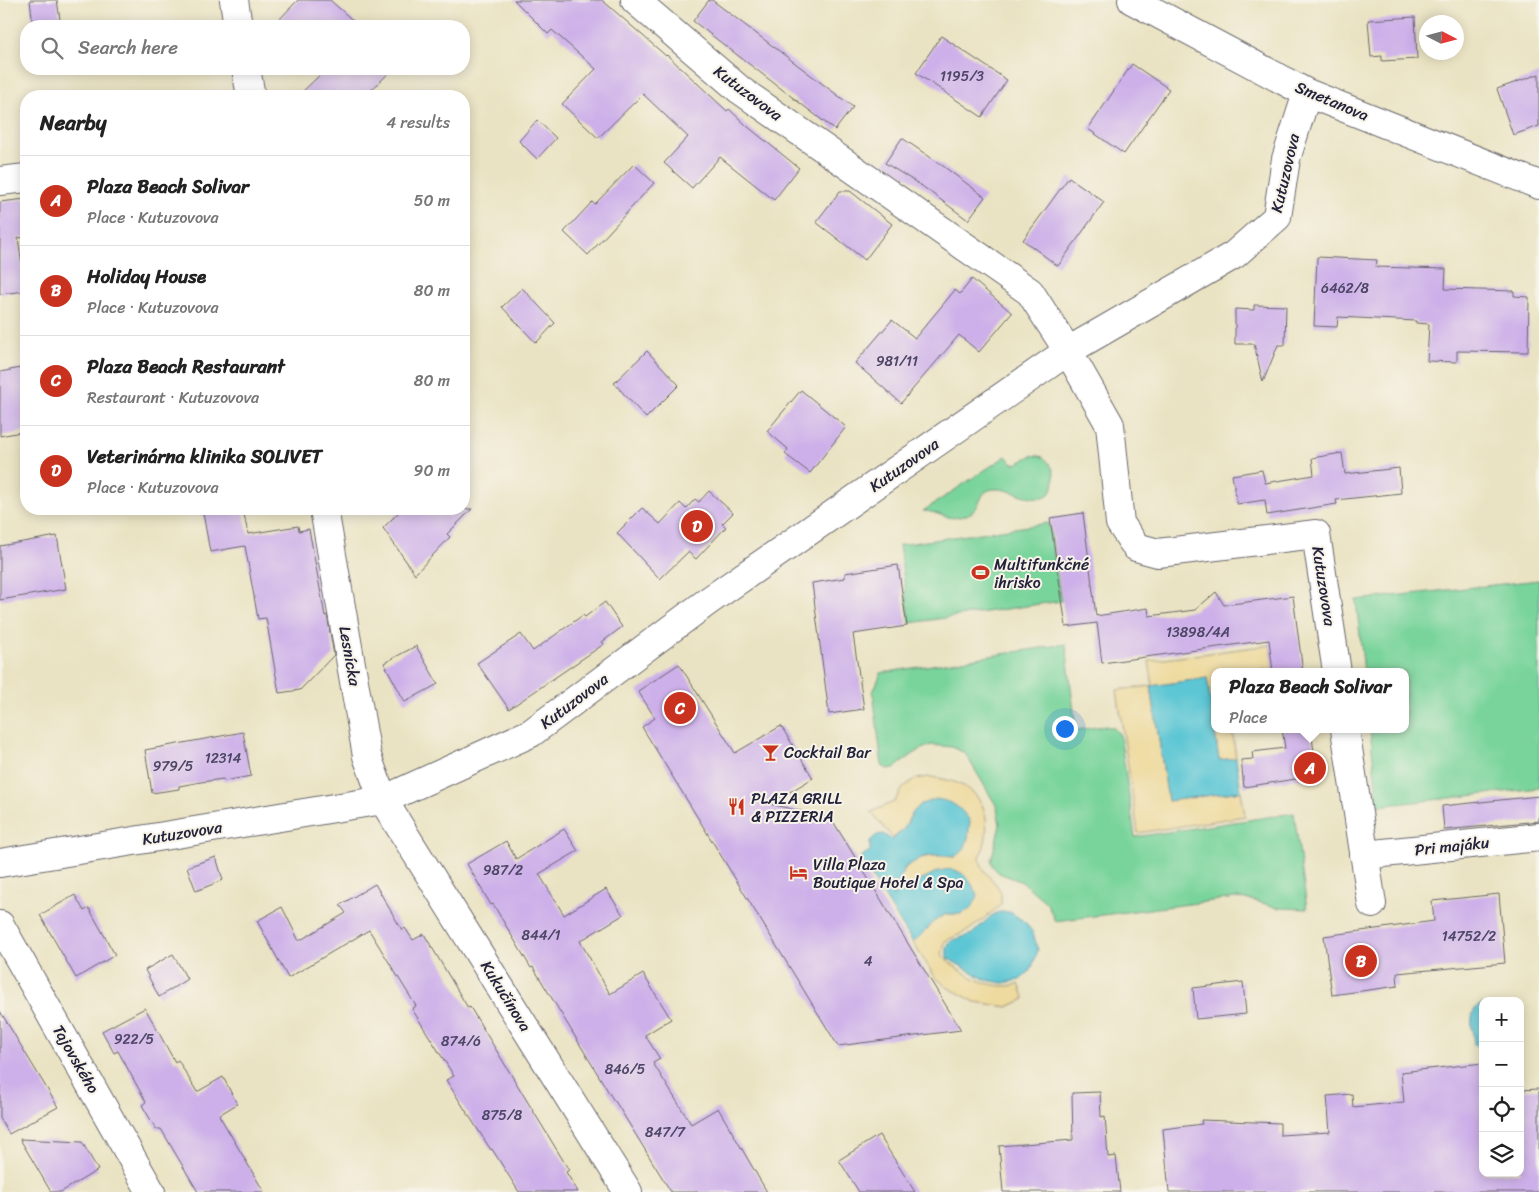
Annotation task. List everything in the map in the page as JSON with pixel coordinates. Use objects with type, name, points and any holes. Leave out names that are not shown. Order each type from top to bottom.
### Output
[{"type":"street","points":[[234,0],[237,20]]},
{"type":"street","name":"Kutuzovova","points":[[635,0],[740,90],[1030,292],[1068,351],[1110,424],[1120,523],[1136,547],[1158,553],[1316,534],[1336,668]]},
{"type":"street","name":"Smetanova","points":[[1132,0],[1307,93],[1539,185]]},
{"type":"street","points":[[247,75],[250,90]]},
{"type":"street","name":"Kutuzovova","points":[[0,863],[383,800],[532,733],[707,602],[1068,351],[1234,255],[1277,217],[1286,159],[1307,93]]},
{"type":"street","points":[[0,181],[20,179]]},
{"type":"street","name":"Lesnícka","points":[[325,515],[367,756],[383,800]]},
{"type":"street","points":[[1346,733],[1372,904]]},
{"type":"street","name":"Kukučínova","points":[[383,800],[628,1192]]},
{"type":"street","name":"Pri majáku","points":[[1364,855],[1539,837]]},
{"type":"street","name":"Tajovského","points":[[0,925],[152,1192]]},
{"type":"green space","points":[[1006,456],[1013,463],[1021,462],[1031,456],[1043,457],[1053,470],[1054,476],[1052,490],[1047,496],[1031,497],[992,489],[983,495],[974,511],[958,518],[923,511]]},
{"type":"green space","name":"Multifunkčné ihrisko","points":[[1049,523],[1061,601],[910,623],[899,545]]},
{"type":"green space","points":[[1539,580],[1539,788],[1378,806],[1370,733],[1409,733],[1409,668],[1364,668],[1356,600]]},
{"type":"green space","points":[[1066,644],[1076,730],[1105,726],[1114,728],[1120,735],[1135,837],[1294,813],[1307,909],[1279,908],[1236,898],[1055,921],[1047,903],[1022,882],[999,873],[993,867],[991,861],[1000,825],[997,807],[965,753],[952,747],[931,745],[919,750],[894,768],[888,769],[882,766],[873,692],[881,673]]},
{"type":"sand","points":[[1270,645],[1273,668],[1211,668],[1211,705],[1207,678],[1153,686],[1149,661]]},
{"type":"sand","points":[[1151,686],[1168,801],[1241,791],[1245,816],[1138,833],[1117,690]]},
{"type":"sand","points":[[1215,733],[1233,733],[1236,758],[1219,760]]},
{"type":"sand","points":[[930,777],[944,779],[967,788],[976,795],[982,804],[987,827],[980,860],[981,865],[1001,893],[1001,905],[969,930],[945,941],[942,955],[958,969],[977,980],[998,986],[1019,984],[1025,999],[1008,1007],[975,1002],[947,987],[935,977],[913,943],[936,920],[946,914],[960,914],[939,871],[892,897],[901,875],[906,867],[913,862],[930,856],[954,857],[912,813],[904,829],[893,838],[871,812],[894,802],[904,787],[915,779]]},
{"type":"water","points":[[1207,678],[1211,705],[1211,733],[1215,733],[1219,760],[1236,758],[1241,791],[1168,801],[1151,686]]},
{"type":"water","points":[[936,799],[956,806],[970,821],[964,850],[954,857],[936,855],[923,857],[905,867],[892,896],[928,876],[950,869],[960,872],[969,880],[978,896],[971,909],[960,914],[946,914],[936,920],[913,943],[860,857],[870,851],[870,841],[877,835],[883,834],[892,840],[904,829],[912,813],[921,804]]},
{"type":"water","points":[[999,912],[1010,912],[1025,922],[1033,933],[1038,950],[1031,970],[1020,980],[1003,983],[986,980],[947,958],[947,948],[951,941],[972,934],[991,916]]},
{"type":"water","points":[[1478,1007],[1479,1048],[1474,1044],[1472,1027],[1472,1015]]},
{"type":"building","points":[[30,0],[57,0],[60,20],[32,20]]},
{"type":"building","points":[[298,0],[330,0],[352,20],[279,20]]},
{"type":"building","points":[[514,0],[602,0],[667,55],[727,111],[729,109],[799,168],[774,200],[720,157],[692,188],[664,163],[688,137],[643,94],[598,138],[562,104],[596,69],[552,30],[548,34]]},
{"type":"building","points":[[709,0],[712,0],[853,107],[835,130],[693,21]]},
{"type":"building","points":[[1415,17],[1417,59],[1382,61],[1382,56],[1371,57],[1368,20]]},
{"type":"building","points":[[941,36],[1007,80],[982,117],[916,73]]},
{"type":"building","points":[[1132,64],[1169,89],[1124,154],[1088,129]]},
{"type":"building","points":[[1539,74],[1539,126],[1513,135],[1497,89]]},
{"type":"building","points":[[320,75],[387,75],[371,90],[304,90]]},
{"type":"building","points":[[537,120],[556,138],[537,159],[519,141]]},
{"type":"building","points":[[902,138],[985,197],[968,220],[922,186],[885,163]]},
{"type":"building","points":[[634,164],[654,183],[588,255],[564,232],[592,202],[595,204]]},
{"type":"building","points":[[1069,177],[1104,202],[1058,266],[1023,240]]},
{"type":"building","points":[[840,191],[850,191],[892,224],[865,260],[816,222]]},
{"type":"building","points":[[20,200],[20,238],[18,238],[20,251],[20,292],[0,294],[0,202]]},
{"type":"building","points":[[1317,257],[1377,260],[1376,267],[1446,269],[1445,289],[1514,291],[1514,296],[1529,297],[1528,352],[1457,351],[1457,362],[1427,361],[1429,324],[1416,323],[1416,321],[1338,317],[1337,327],[1314,326]]},
{"type":"building","points":[[972,279],[1012,313],[979,352],[959,335],[901,403],[855,363],[892,320],[915,338],[955,290],[960,294]]},
{"type":"building","points":[[522,288],[555,323],[536,343],[502,307]]},
{"type":"building","points":[[1254,305],[1286,306],[1285,345],[1278,345],[1263,382],[1254,344],[1235,344],[1235,309],[1254,310]]},
{"type":"building","points":[[647,351],[679,385],[646,418],[614,383]]},
{"type":"building","points":[[20,368],[20,432],[0,436],[0,372]]},
{"type":"building","points":[[801,390],[846,427],[810,473],[785,454],[788,449],[767,431]]},
{"type":"building","points":[[1342,453],[1345,474],[1399,468],[1401,493],[1336,500],[1337,504],[1267,515],[1265,500],[1237,504],[1232,475],[1262,470],[1265,483],[1314,475],[1312,458]]},
{"type":"building","points":[[709,491],[733,513],[722,524],[726,527],[696,559],[688,552],[660,579],[617,533],[642,508],[660,524],[680,503],[686,509],[695,499],[699,502]]},
{"type":"building","points":[[1083,513],[1096,616],[1148,608],[1149,616],[1195,610],[1216,592],[1224,605],[1293,596],[1302,668],[1272,668],[1269,640],[1102,663],[1097,623],[1066,627],[1050,518]]},
{"type":"building","points":[[203,515],[244,515],[248,534],[298,526],[299,531],[309,529],[334,655],[300,690],[279,693],[266,618],[258,619],[245,546],[210,552]]},
{"type":"building","points":[[396,515],[466,515],[447,534],[450,537],[415,574],[383,528]]},
{"type":"building","points":[[57,536],[66,589],[0,600],[0,546]]},
{"type":"building","points":[[898,565],[907,626],[853,634],[864,709],[829,714],[812,583],[845,578],[845,573]]},
{"type":"building","points":[[605,602],[622,627],[602,642],[604,644],[509,709],[477,663],[521,634],[533,651],[583,615],[585,617]]},
{"type":"building","points":[[416,646],[438,684],[405,702],[384,663]]},
{"type":"building","name":"Villa Plaza Boutique Hotel & Spa","points":[[679,664],[735,753],[781,726],[813,778],[770,804],[831,818],[961,1030],[838,1046],[642,727],[655,718],[638,691]]},
{"type":"building","points":[[243,732],[251,776],[224,781],[223,779],[201,782],[179,786],[179,789],[152,793],[145,750]]},
{"type":"building","points":[[1283,733],[1312,733],[1316,768],[1314,769],[1315,776],[1244,787],[1241,760],[1253,759],[1252,752],[1285,748]]},
{"type":"building","points":[[1539,796],[1539,821],[1444,830],[1442,806]]},
{"type":"building","points":[[564,829],[578,851],[539,874],[564,915],[606,889],[623,915],[580,941],[610,994],[643,974],[671,1019],[645,1035],[660,1059],[653,1063],[691,1124],[718,1108],[767,1192],[671,1192],[533,967],[531,968],[467,864],[506,841],[516,859]]},
{"type":"building","points":[[216,857],[223,880],[196,891],[187,867]]},
{"type":"building","points":[[375,884],[402,930],[405,928],[413,940],[424,934],[569,1170],[566,1172],[578,1192],[519,1192],[446,1080],[454,1076],[412,1009],[416,1006],[369,930],[288,978],[257,921],[282,907],[299,941],[346,913],[340,905]]},
{"type":"building","points":[[1499,894],[1505,963],[1397,973],[1398,986],[1332,995],[1324,936],[1434,921],[1432,901]]},
{"type":"building","points":[[75,895],[84,911],[89,908],[115,955],[76,978],[40,915]]},
{"type":"building","points":[[173,954],[187,979],[159,997],[145,970]]},
{"type":"building","points":[[1243,982],[1246,1014],[1196,1019],[1193,988]]},
{"type":"building","points":[[145,1008],[175,1062],[178,1060],[197,1092],[223,1077],[237,1104],[219,1115],[264,1192],[198,1192],[161,1129],[156,1129],[142,1105],[146,1102],[118,1051],[114,1053],[102,1031]]},
{"type":"building","points":[[0,1011],[58,1107],[9,1134],[0,1118]]},
{"type":"building","points":[[1479,1063],[1479,1177],[1524,1177],[1524,1090],[1539,1089],[1539,1192],[1169,1192],[1163,1129],[1202,1124],[1201,1120],[1280,1123],[1280,1135],[1330,1132],[1327,1096],[1352,1094],[1353,1107],[1404,1102],[1401,1072]]},
{"type":"building","points":[[1100,1092],[1101,1117],[1105,1116],[1108,1157],[1116,1156],[1120,1192],[1003,1192],[999,1146],[1073,1140],[1072,1093]]},
{"type":"building","points":[[879,1135],[915,1192],[859,1192],[839,1160]]},
{"type":"building","points":[[20,1139],[82,1142],[98,1170],[61,1192],[51,1192]]},
{"type":"place","name":"Veterinárna klinika SOLIVET","points":[[697,526]]},
{"type":"place","name":"Multifunkčné ihrisko","points":[[980,573]]},
{"type":"place","name":"Plaza Beach Restaurant","points":[[680,708]]},
{"type":"place","name":"Cocktail Bar","points":[[770,752]]},
{"type":"place","name":"Plaza Beach Solivar","points":[[1310,768]]},
{"type":"place","name":"PLAZA GRILL & PIZZERIA","points":[[737,807]]},
{"type":"place","name":"Villa Plaza Boutique Hotel & Spa","points":[[799,873]]},
{"type":"place","name":"Holiday House","points":[[1361,961]]}]
